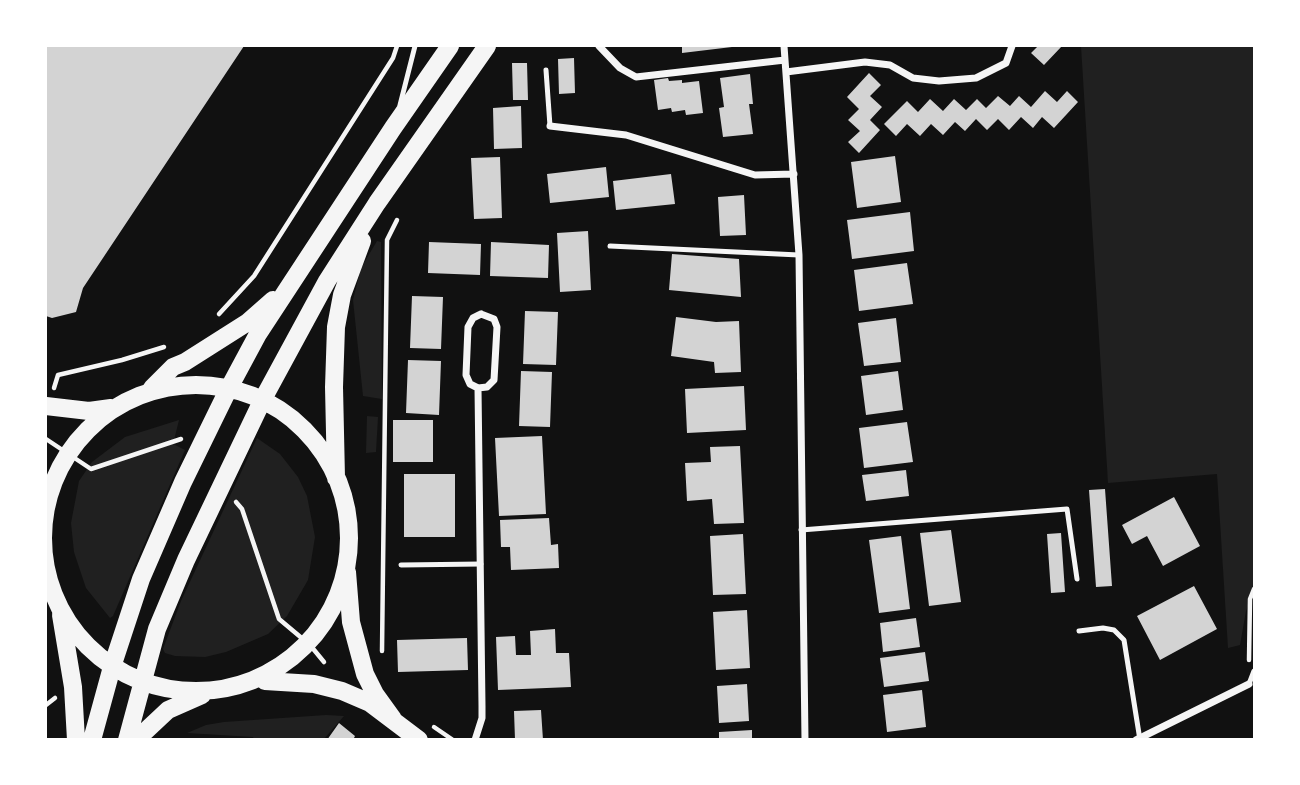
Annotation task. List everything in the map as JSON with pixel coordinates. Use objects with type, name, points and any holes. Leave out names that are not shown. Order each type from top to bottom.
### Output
[{"type":"main road","points":[[92,740],[111,667],[137,590],[161,532],[229,388],[258,334],[289,286],[450,46]]},
{"type":"main road","points":[[127,740],[157,629],[186,560],[263,399],[327,281],[377,203],[487,46]]},
{"type":"main road","points":[[377,203],[342,295],[336,327],[334,387],[338,499],[344,533],[351,622],[365,674],[393,719]]},
{"type":"main road","points":[[152,388],[173,368],[248,322],[289,286]]},
{"type":"main road","points":[[338,499],[326,464],[313,440],[299,422],[263,399],[229,388],[185,383],[152,388],[111,408],[93,421],[66,453],[47,495],[48,554],[65,610],[84,642],[111,667],[141,682],[181,692],[212,691],[261,681],[288,681],[331,687],[356,696],[393,719],[419,740]]},
{"type":"main road","points":[[46,406],[89,411],[111,408]]},
{"type":"main road","points":[[261,681],[291,662],[310,645],[330,613],[341,572],[344,533]]},
{"type":"main road","points":[[58,591],[73,687],[76,740]]},
{"type":"main road","points":[[136,740],[168,710],[212,691]]},
{"type":"street","points":[[599,46],[620,68],[636,77],[785,60]]},
{"type":"street","points":[[784,46],[799,255],[805,740]]},
{"type":"street","points":[[786,72],[865,62],[890,65],[913,78],[939,81],[976,78],[1006,63],[1012,46]]},
{"type":"street","points":[[550,126],[625,135],[755,175],[794,174]]},
{"type":"street","points":[[486,314],[494,319],[497,327],[495,376],[491,384],[478,388],[470,384],[466,375],[468,327],[476,316],[486,314]]},
{"type":"street","points":[[475,740],[482,718],[478,388]]},
{"type":"street","points":[[1138,739],[1249,684]]},
{"type":"lane","points":[[393,128],[415,46]]},
{"type":"lane","points":[[546,70],[550,126]]},
{"type":"lane","points":[[610,246],[799,255]]},
{"type":"lane","points":[[802,530],[1067,509],[1077,579]]},
{"type":"lane","points":[[401,565],[481,564]]},
{"type":"lane","points":[[1079,631],[1103,628],[1114,630],[1124,640],[1129,656],[1138,739]]},
{"type":"lane","points":[[1249,684],[1255,671]]},
{"type":"path","points":[[215,319],[254,276],[393,58],[397,46]]},
{"type":"path","points":[[384,660],[387,240],[397,220]]},
{"type":"path","points":[[58,375],[167,346]]},
{"type":"path","points":[[46,439],[91,469],[185,438]]},
{"type":"path","points":[[231,497],[243,509],[279,619],[310,645],[324,662],[336,659]]},
{"type":"path","points":[[1249,684],[1250,599],[1255,589]]},
{"type":"path","points":[[46,705],[56,698]]},
{"type":"path","points":[[431,725],[453,740]]},
{"type":"shaded area","points":[[1081,46],[1254,46],[1254,593],[1246,611],[1240,645],[1228,648],[1217,474],[1108,483]]},
{"type":"shaded area","points":[[377,241],[381,242],[382,399],[363,396],[353,300],[361,268]]},
{"type":"shaded area","points":[[367,416],[378,417],[376,452],[366,453]]},
{"type":"shaded area","points":[[179,420],[173,444],[185,450],[110,618],[86,588],[74,552],[71,523],[79,481],[92,462],[125,437]]},
{"type":"shaded area","points":[[257,438],[280,454],[298,477],[307,496],[315,537],[308,580],[287,616],[268,634],[226,652],[205,657],[165,653],[163,649],[181,601]]},
{"type":"shaded area","points":[[344,716],[324,739],[254,739],[187,733],[206,725],[224,722]]},
{"type":"building","points":[[46,46],[244,46],[83,288],[76,312],[52,318],[46,316]]},
{"type":"building","points":[[682,46],[732,46],[732,47],[682,53]]},
{"type":"building","points":[[1038,46],[1062,46],[1044,65],[1031,53]]},
{"type":"building","points":[[574,58],[575,93],[559,94],[558,59]]},
{"type":"building","points":[[512,63],[527,63],[528,100],[513,100]]},
{"type":"building","points":[[869,73],[881,85],[870,96],[882,107],[870,120],[880,130],[859,153],[848,142],[860,131],[848,120],[859,109],[847,97]]},
{"type":"building","points":[[750,74],[753,104],[749,104],[753,134],[723,137],[719,108],[724,107],[720,78]]},
{"type":"building","points":[[668,78],[669,81],[682,80],[682,83],[699,81],[703,113],[686,115],[685,110],[658,110],[654,80]]},
{"type":"building","points":[[1045,91],[1057,102],[1067,91],[1078,102],[1054,128],[1042,117],[1033,128],[1021,117],[1009,130],[998,119],[987,130],[976,119],[965,131],[955,122],[943,135],[931,124],[920,136],[907,124],[896,136],[884,124],[907,101],[918,112],[930,99],[943,111],[954,99],[966,110],[977,99],[986,108],[998,96],[1010,106],[1019,96],[1031,107]]},
{"type":"building","points":[[521,106],[522,148],[494,149],[493,108]]},
{"type":"building","points":[[895,156],[901,202],[857,208],[851,162]]},
{"type":"building","points":[[500,157],[502,218],[474,219],[471,158]]},
{"type":"building","points":[[606,167],[609,197],[550,203],[547,174]]},
{"type":"building","points":[[671,174],[675,204],[616,210],[613,181]]},
{"type":"building","points":[[744,195],[746,235],[720,236],[718,197]]},
{"type":"building","points":[[910,212],[914,251],[852,259],[847,220]]},
{"type":"building","points":[[588,231],[591,290],[560,292],[557,233]]},
{"type":"building","points":[[429,242],[481,244],[480,275],[428,273]]},
{"type":"building","points":[[491,242],[549,245],[548,278],[490,276]]},
{"type":"building","points":[[672,254],[739,259],[741,297],[669,290]]},
{"type":"building","points":[[907,263],[913,304],[859,311],[854,270]]},
{"type":"building","points":[[412,296],[443,297],[441,349],[410,348]]},
{"type":"building","points":[[525,311],[558,312],[556,365],[523,364]]},
{"type":"building","points":[[676,317],[716,322],[739,321],[741,372],[715,373],[714,362],[671,356]]},
{"type":"building","points":[[896,318],[901,362],[864,366],[858,323]]},
{"type":"building","points":[[408,360],[441,361],[439,415],[406,413]]},
{"type":"building","points":[[521,371],[552,372],[550,427],[519,426]]},
{"type":"building","points":[[898,371],[903,410],[866,415],[861,376]]},
{"type":"building","points":[[744,386],[746,430],[687,433],[685,389]]},
{"type":"building","points":[[393,420],[433,420],[433,462],[393,462]]},
{"type":"building","points":[[907,422],[913,462],[864,468],[859,428]]},
{"type":"building","points":[[542,436],[546,514],[499,516],[495,438]]},
{"type":"building","points":[[740,446],[744,523],[714,524],[712,499],[687,501],[685,463],[711,462],[710,447]]},
{"type":"building","points":[[906,470],[909,496],[866,501],[862,475]]},
{"type":"building","points":[[404,474],[455,474],[455,537],[404,537]]},
{"type":"building","points":[[1105,489],[1112,586],[1096,587],[1089,490]]},
{"type":"building","points":[[1174,497],[1200,546],[1163,566],[1147,536],[1132,544],[1122,525]]},
{"type":"building","points":[[549,518],[551,545],[558,544],[559,568],[511,570],[510,547],[501,547],[500,520]]},
{"type":"building","points":[[951,530],[961,602],[929,606],[920,533]]},
{"type":"building","points":[[1061,533],[1065,592],[1051,593],[1047,534]]},
{"type":"building","points":[[743,534],[746,594],[713,595],[710,536]]},
{"type":"building","points":[[901,536],[910,609],[879,613],[869,540]]},
{"type":"building","points":[[1194,586],[1217,629],[1160,660],[1137,616]]},
{"type":"building","points":[[747,610],[750,668],[716,670],[713,612]]},
{"type":"building","points":[[916,618],[920,647],[883,652],[880,623]]},
{"type":"building","points":[[555,629],[556,653],[569,653],[571,687],[498,690],[496,637],[515,636],[516,655],[531,655],[530,631]]},
{"type":"building","points":[[467,638],[468,670],[398,672],[397,640]]},
{"type":"building","points":[[925,652],[929,681],[884,687],[880,658]]},
{"type":"building","points":[[747,684],[749,721],[719,723],[717,686]]},
{"type":"building","points":[[922,690],[926,727],[887,732],[883,695]]},
{"type":"building","points":[[541,710],[543,740],[515,740],[514,711]]},
{"type":"building","points":[[339,723],[355,736],[353,740],[327,740]]},
{"type":"building","points":[[752,730],[752,740],[719,740],[719,732]]}]
